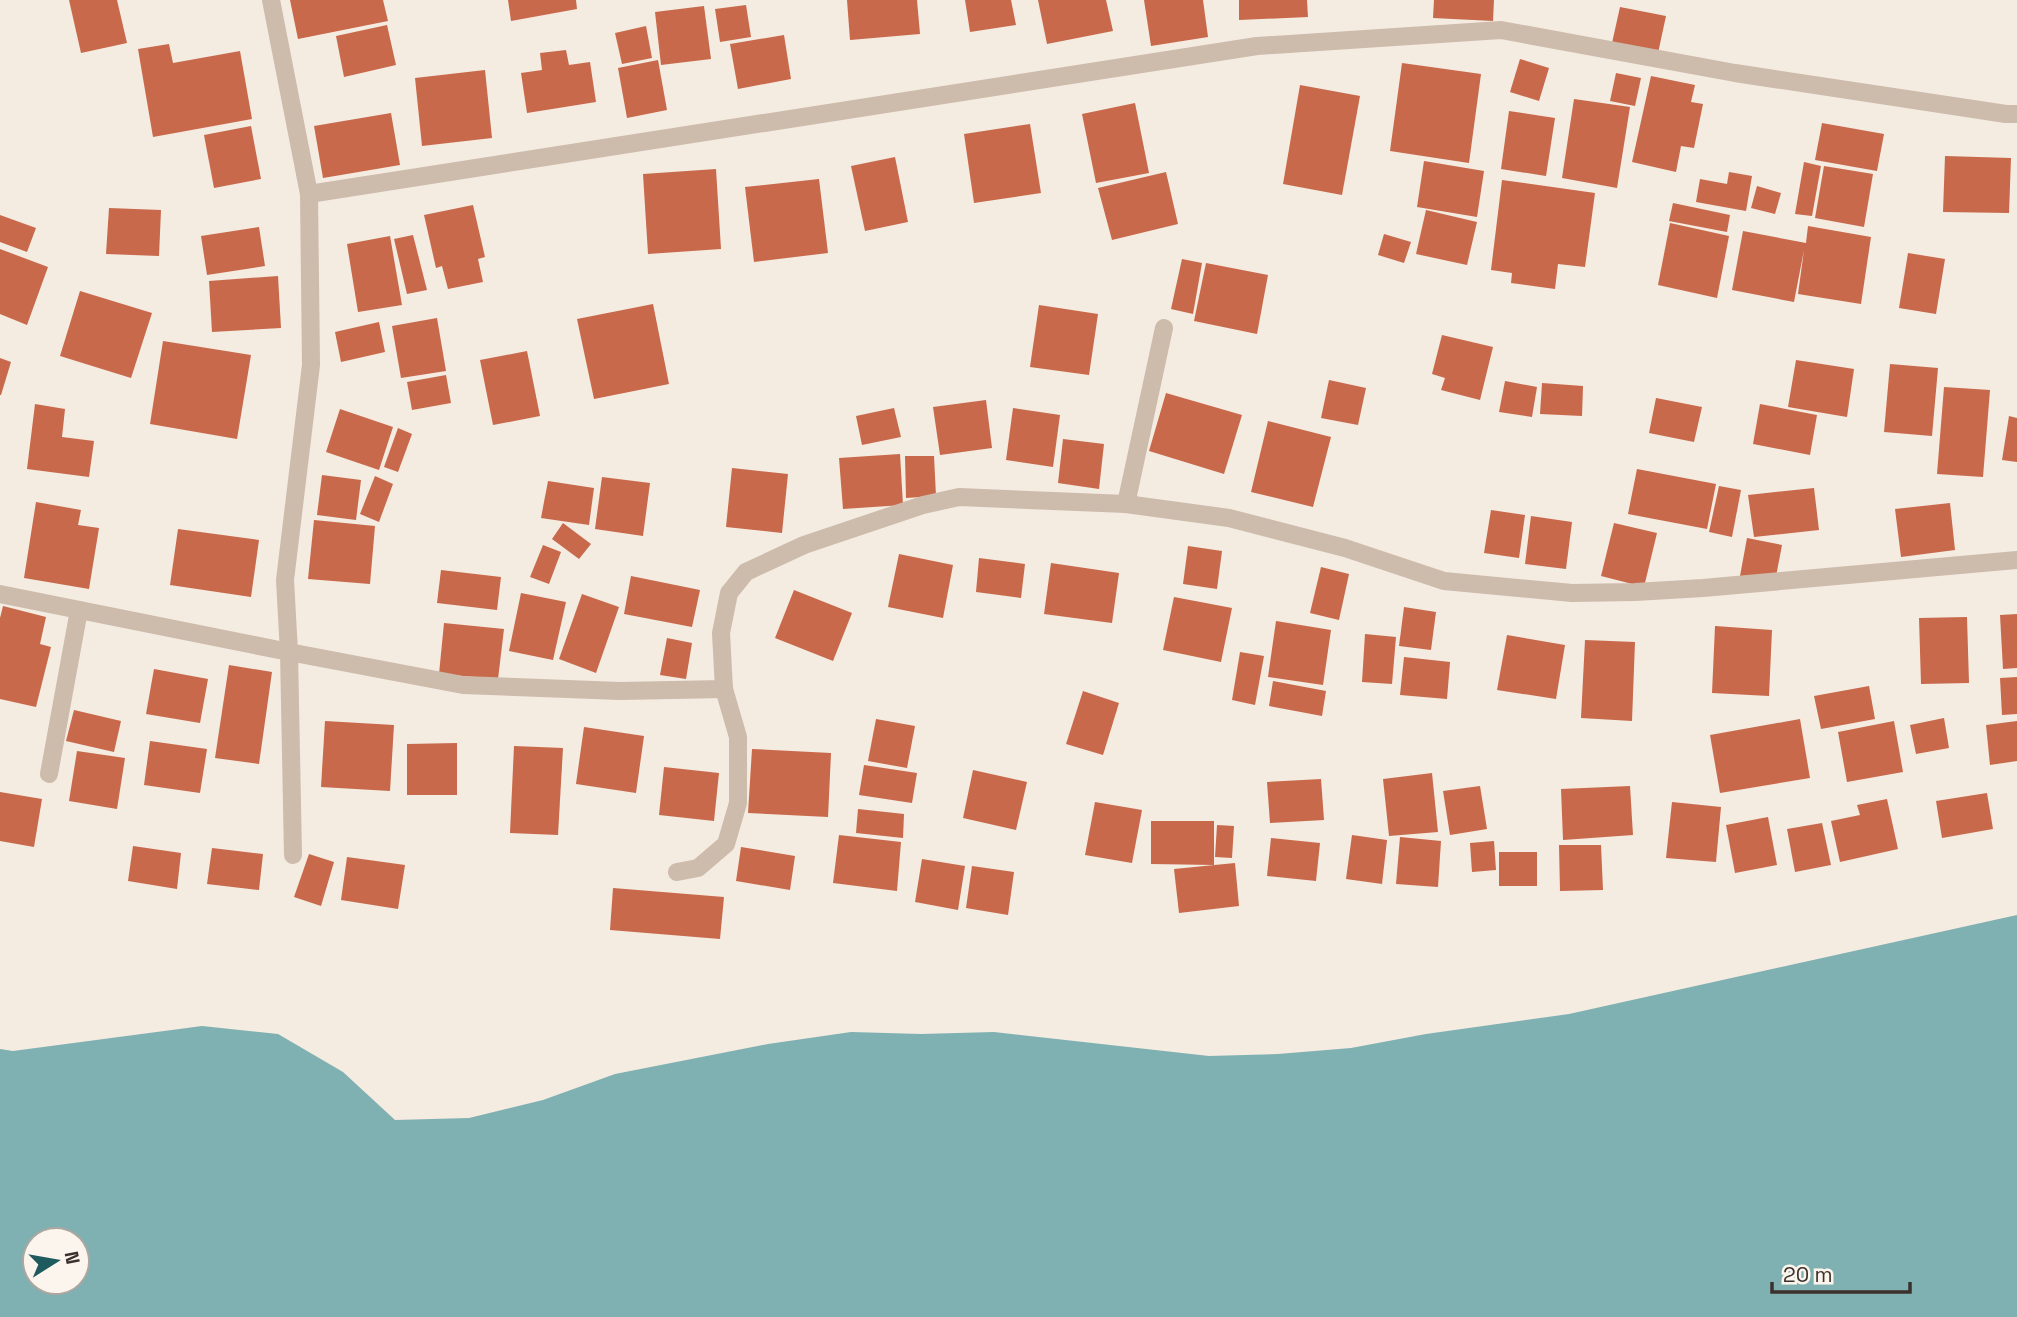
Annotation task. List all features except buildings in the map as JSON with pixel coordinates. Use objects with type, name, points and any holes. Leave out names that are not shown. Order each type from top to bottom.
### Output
[{"type":"street","points":[[271,0],[309,194],[311,365],[285,580],[293,855]]},
{"type":"street","points":[[309,194],[1257,46],[1502,30],[1735,72],[2017,114]]},
{"type":"street","points":[[1126,504],[1164,328]]},
{"type":"street","points":[[677,872],[698,868],[726,845],[738,803],[738,737],[724,689],[721,633],[729,593],[746,572],[804,545],[923,505],[959,497],[1126,504],[1229,518],[1345,548],[1444,581],[1572,593],[1703,588],[2017,560]]},
{"type":"street","points":[[0,594],[463,685],[620,691],[724,689]]},
{"type":"street","points":[[48,774],[79,610]]},
{"type":"water","points":[[2017,915],[2017,1317],[0,1317],[0,1049],[13,1051],[202,1026],[278,1034],[343,1072],[395,1120],[469,1118],[543,1100],[615,1074],[768,1044],[851,1032],[994,1032],[1209,1056],[1351,1048],[1426,1034],[1569,1014]]}]
